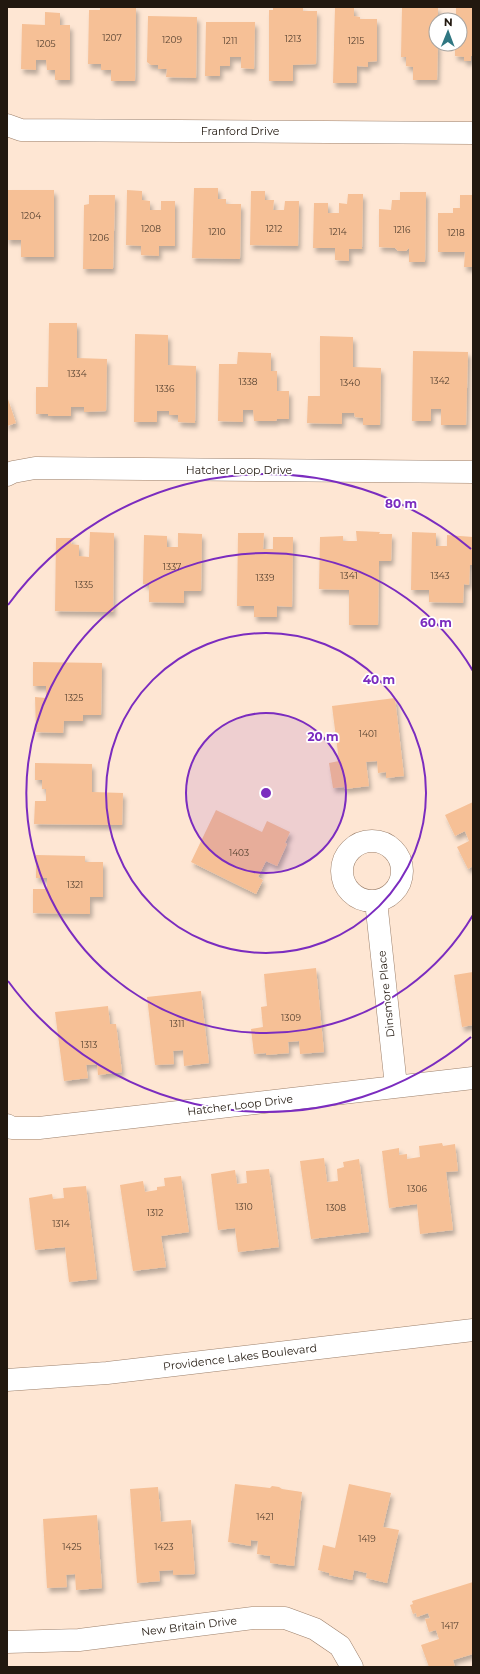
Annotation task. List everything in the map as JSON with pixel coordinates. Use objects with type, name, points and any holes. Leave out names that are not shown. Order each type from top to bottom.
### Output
[{"type":"street","name":"Franford Drive","points":[[7,125],[21,130],[473,133]]},
{"type":"street","name":"Hatcher Loop Drive","points":[[7,475],[13,472],[35,468],[473,472]]},
{"type":"street","name":"Dinsmore Place","points":[[376,901],[396,1086]]},
{"type":"street","name":"Hatcher Loop Drive","points":[[7,1125],[12,1128],[39,1128],[473,1078]]},
{"type":"street","name":"Providence Lakes Boulevard","points":[[7,1380],[107,1373],[473,1330]]},
{"type":"street","name":"New Britain Drive","points":[[7,1642],[79,1640],[253,1618],[286,1618],[315,1629],[340,1646],[352,1667]]},
{"type":"building","points":[[100,7],[136,7],[135,81],[111,81],[111,70],[101,70],[101,64],[88,64],[89,10],[100,10]]},
{"type":"building","points":[[273,7],[303,7],[303,11],[317,11],[316,64],[293,65],[293,81],[269,81],[269,10],[273,10]]},
{"type":"building","points":[[335,7],[354,7],[354,16],[360,17],[360,19],[377,19],[377,61],[368,62],[368,67],[357,66],[357,83],[333,83]]},
{"type":"building","points":[[402,7],[438,7],[438,12],[428,12],[428,52],[438,52],[437,80],[413,80],[413,67],[406,66],[406,57],[401,57]]},
{"type":"building","points":[[456,7],[473,7],[473,56],[471,56],[471,61],[464,61],[464,57],[455,56],[455,52],[468,52],[468,12],[456,12]]},
{"type":"building","points":[[45,12],[60,13],[60,25],[70,25],[70,80],[55,80],[55,70],[47,70],[46,60],[36,60],[36,70],[21,69],[22,24],[45,25]]},
{"type":"building","points":[[148,16],[197,17],[196,78],[166,77],[167,69],[158,69],[158,65],[151,65],[147,62]]},
{"type":"building","points":[[206,22],[255,22],[254,69],[241,68],[241,57],[230,57],[230,66],[220,66],[220,76],[205,76]]},
{"type":"building","points":[[194,188],[218,188],[218,199],[226,199],[226,204],[241,204],[240,259],[192,258]]},
{"type":"building","points":[[7,190],[54,190],[54,257],[21,257],[21,240],[7,240]]},
{"type":"building","points":[[127,190],[142,191],[142,200],[150,201],[150,210],[161,210],[161,201],[175,201],[175,246],[159,246],[159,256],[141,255],[141,246],[126,245]]},
{"type":"building","points":[[251,191],[265,191],[265,200],[274,200],[273,210],[284,210],[285,201],[299,201],[298,246],[250,245]]},
{"type":"building","points":[[400,192],[426,192],[425,262],[409,262],[409,248],[406,251],[398,251],[395,248],[379,247],[379,209],[391,210],[392,200],[400,200]]},
{"type":"building","points":[[348,194],[363,194],[362,249],[349,249],[349,261],[335,260],[335,248],[313,248],[314,203],[328,203],[328,213],[339,213],[339,203],[347,204]]},
{"type":"building","points":[[89,195],[115,195],[113,269],[83,269],[84,205],[89,204]]},
{"type":"building","points":[[460,195],[473,195],[473,267],[464,267],[465,252],[438,252],[438,213],[453,213],[453,208],[460,208]]},
{"type":"building","points":[[49,323],[77,323],[77,358],[107,359],[106,411],[84,412],[84,407],[71,407],[71,416],[48,416],[48,414],[36,414],[36,387],[48,387]]},
{"type":"building","points":[[135,334],[168,335],[168,365],[196,366],[195,423],[178,422],[178,415],[169,415],[169,411],[157,411],[157,422],[134,422]]},
{"type":"building","points":[[320,336],[353,337],[353,367],[381,368],[380,425],[363,425],[363,418],[355,417],[354,413],[342,413],[342,424],[307,423],[308,396],[320,396]]},
{"type":"building","points":[[413,351],[468,352],[466,425],[441,425],[441,409],[431,409],[431,421],[412,421]]},
{"type":"building","points":[[238,352],[271,353],[271,371],[277,371],[277,391],[289,391],[289,419],[277,419],[276,421],[254,421],[253,410],[243,410],[243,422],[218,421],[219,364],[237,364]]},
{"type":"building","points":[[7,396],[16,423],[7,426]]},
{"type":"building","points":[[356,531],[392,534],[391,561],[379,561],[378,625],[349,625],[349,590],[319,589],[320,537],[343,536],[343,541],[357,541]]},
{"type":"building","points":[[90,532],[114,533],[113,612],[55,611],[56,538],[72,538],[71,544],[79,545],[79,556],[89,557]]},
{"type":"building","points":[[412,532],[436,533],[436,546],[447,546],[447,535],[473,537],[473,565],[470,565],[469,585],[464,584],[463,603],[429,602],[429,590],[411,590]]},
{"type":"building","points":[[178,533],[202,534],[201,591],[184,591],[184,603],[149,602],[149,584],[143,584],[144,535],[167,536],[167,547],[178,547]]},
{"type":"building","points":[[238,533],[264,533],[263,549],[273,549],[273,537],[293,537],[292,607],[277,606],[277,617],[254,617],[254,606],[237,606]]},
{"type":"building","points":[[33,662],[102,663],[101,715],[83,715],[83,721],[64,721],[63,733],[36,732],[35,697],[46,698],[46,686],[33,686]]},
{"type":"building","points":[[395,698],[404,776],[386,778],[386,772],[378,773],[377,761],[366,762],[369,786],[345,789],[344,787],[333,788],[329,763],[339,761],[332,706]]},
{"type":"building","points":[[35,763],[92,764],[92,792],[123,793],[122,825],[34,824],[35,801],[46,801],[46,789],[42,789],[42,780],[35,780]]},
{"type":"building","points":[[473,802],[473,866],[468,869],[457,847],[469,841],[465,831],[455,836],[445,815]]},
{"type":"building","points":[[216,810],[262,832],[267,821],[290,832],[285,843],[287,844],[277,866],[266,861],[258,877],[263,880],[256,894],[191,862]]},
{"type":"building","points":[[36,855],[85,856],[85,862],[103,862],[103,897],[90,897],[90,914],[33,913],[33,889],[47,889],[47,878],[36,878]]},
{"type":"building","points":[[316,968],[324,1052],[300,1054],[299,1041],[288,1042],[289,1053],[266,1055],[266,1053],[254,1054],[251,1029],[263,1027],[261,1007],[267,1006],[264,974]]},
{"type":"building","points":[[473,972],[473,1025],[462,1027],[454,975]]},
{"type":"building","points":[[201,991],[209,1063],[184,1066],[183,1050],[173,1051],[174,1064],[155,1065],[147,997]]},
{"type":"building","points":[[108,1006],[110,1024],[116,1024],[122,1072],[98,1075],[97,1064],[86,1065],[88,1078],[64,1081],[55,1012]]},
{"type":"building","points":[[442,1143],[443,1146],[455,1144],[458,1171],[446,1172],[453,1230],[420,1234],[417,1204],[389,1208],[382,1151],[399,1148],[399,1155],[407,1154],[407,1159],[420,1157],[419,1146]]},
{"type":"building","points":[[324,1158],[327,1182],[338,1181],[337,1169],[344,1167],[343,1162],[359,1159],[369,1232],[311,1239],[300,1161]]},
{"type":"building","points":[[269,1169],[279,1247],[238,1252],[235,1228],[218,1230],[211,1174],[235,1170],[237,1184],[247,1183],[246,1171]]},
{"type":"building","points":[[181,1176],[189,1232],[161,1236],[166,1267],[133,1271],[120,1185],[143,1181],[145,1192],[157,1190],[157,1187],[165,1186],[164,1178]]},
{"type":"building","points":[[86,1186],[97,1279],[69,1282],[65,1247],[35,1250],[29,1198],[52,1194],[53,1199],[64,1198],[63,1188]]},
{"type":"building","points":[[235,1484],[270,1488],[272,1486],[302,1492],[294,1566],[270,1563],[270,1556],[257,1554],[258,1541],[251,1540],[251,1546],[228,1542]]},
{"type":"building","points":[[349,1484],[391,1493],[383,1527],[399,1530],[387,1583],[366,1578],[367,1573],[354,1570],[352,1580],[329,1575],[329,1573],[318,1570],[323,1545],[335,1548]]},
{"type":"building","points":[[158,1487],[161,1522],[191,1520],[195,1574],[173,1575],[173,1570],[159,1571],[160,1581],[137,1583],[130,1489]]},
{"type":"building","points":[[97,1515],[102,1588],[76,1590],[75,1574],[66,1575],[67,1587],[47,1588],[43,1519]]},
{"type":"building","points":[[473,1582],[473,1654],[453,1660],[455,1667],[429,1667],[421,1645],[439,1639],[436,1630],[429,1632],[425,1619],[430,1618],[428,1613],[417,1617],[416,1613],[413,1614],[410,1605],[413,1604],[412,1601]]}]
